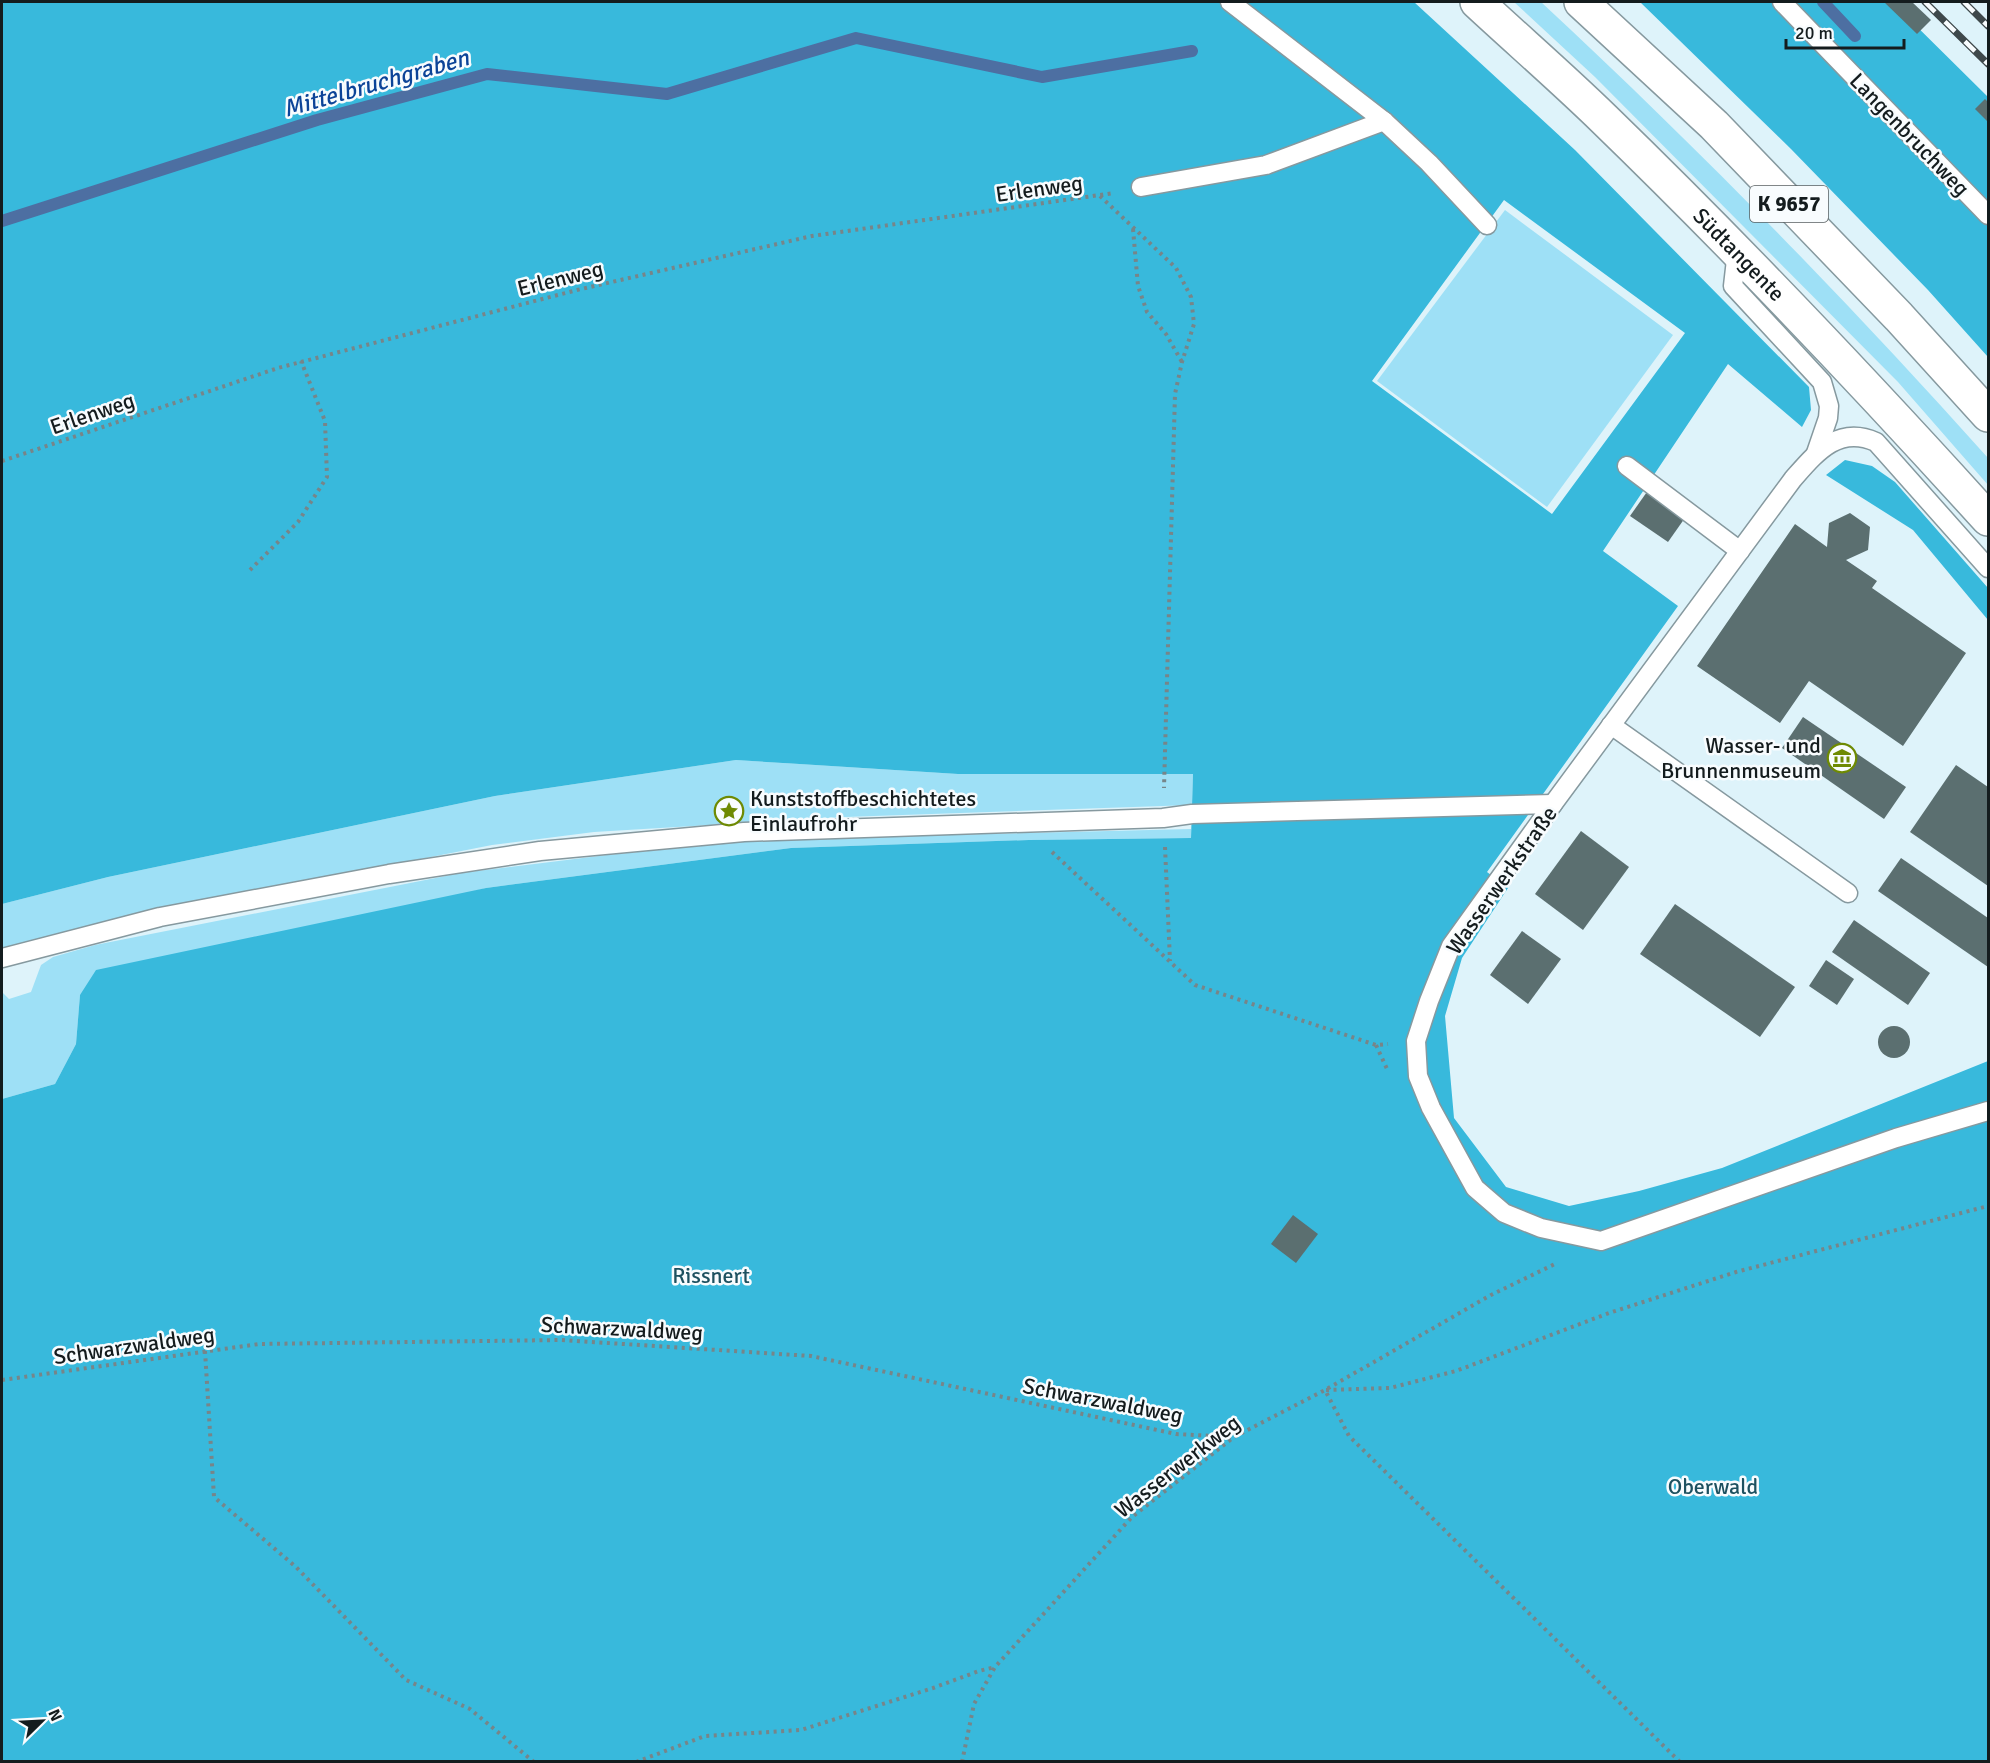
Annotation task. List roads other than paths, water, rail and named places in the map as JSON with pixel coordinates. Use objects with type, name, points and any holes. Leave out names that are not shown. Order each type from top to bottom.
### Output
[{"type":"highway","name":"Südtangente","points":[[1477,2],[1604,118],[1737,251],[1852,370],[1989,519]]},
{"type":"highway","name":"K 9657","points":[[1581,2],[1714,125],[1891,309],[1989,415]]},
{"type":"lane","points":[[1230,2],[1384,121],[1429,163],[1487,225]]},
{"type":"lane","name":"Langenbruchweg","points":[[1782,2],[1989,215]]},
{"type":"lane","points":[[1141,187],[1266,165],[1384,121]]},
{"type":"lane","points":[[1737,251],[1733,286],[1822,382],[1829,406],[1828,418],[1816,453]]},
{"type":"lane","points":[[1816,453],[1832,442],[1845,437],[1865,437],[1876,442],[1989,568]]},
{"type":"lane","name":"Wasserwerkstraße","points":[[1816,453],[1793,479],[1451,946],[1416,1041],[1418,1076],[1427,1098],[1475,1188],[1504,1213],[1541,1228],[1601,1241],[1875,1145],[1989,1111]]},
{"type":"lane","points":[[1627,466],[1740,551]]},
{"type":"lane","points":[[1611,725],[1848,893]]},
{"type":"lane","points":[[2,958],[160,917],[389,874],[540,851],[744,832],[1019,821],[1163,818],[1192,814],[1553,804]]},
{"type":"waterway","points":[[1823,2],[1855,36]]},
{"type":"waterway","name":"Mittelbruchgraben","points":[[2,221],[317,120],[487,74],[667,94],[856,38],[1042,77],[1192,51]]},
{"type":"railway","points":[[1925,2],[1988,64]]},
{"type":"railway","points":[[1964,2],[1988,26]]},
{"type":"place","name":"Wasser- und Brunnenmuseum","points":[[1842,758]]},
{"type":"place","name":"Kunststoffbeschichtetes Einlaufrohr","points":[[729,811]]},
{"type":"park label","name":"Rissnert","points":[[711,1275]]},
{"type":"park label","name":"Oberwald","points":[[1713,1486]]}]
